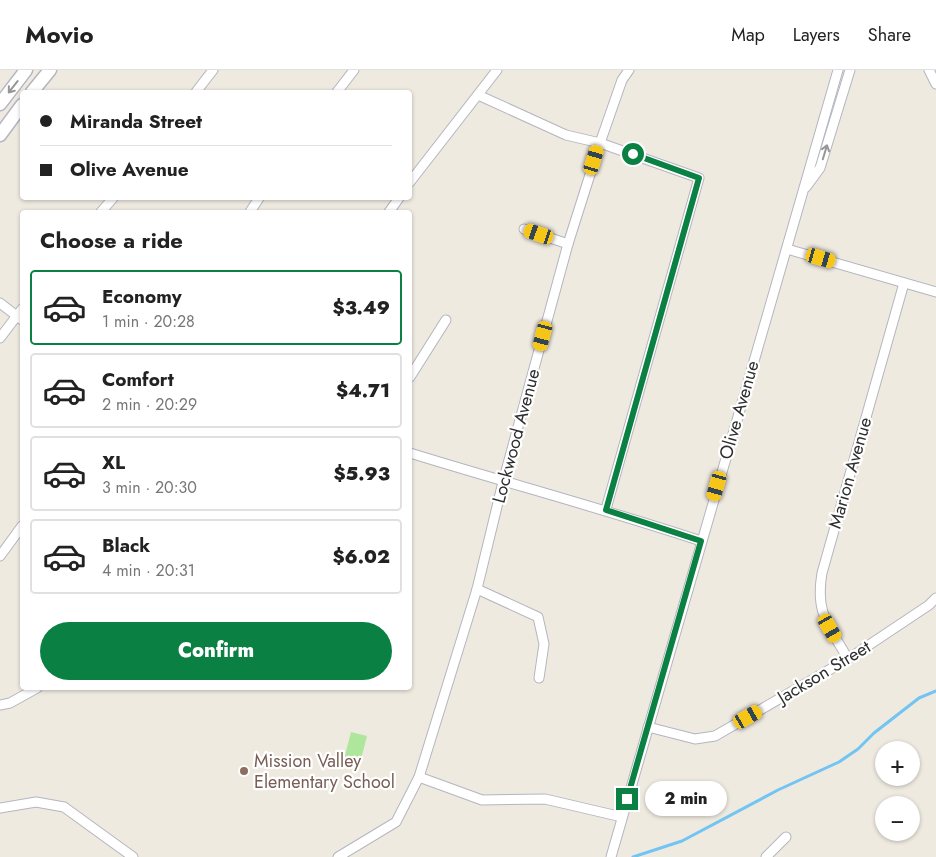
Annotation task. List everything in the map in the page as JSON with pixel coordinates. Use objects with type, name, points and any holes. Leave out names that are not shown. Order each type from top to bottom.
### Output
[{"type":"main road","points":[[0,104],[26,70]]},
{"type":"main road","points":[[34,90],[50,70]]},
{"type":"main road","points":[[0,135],[20,108]]},
{"type":"street","points":[[198,90],[213,70]]},
{"type":"street","points":[[339,90],[354,70]]},
{"type":"street","points":[[412,179],[497,70]]},
{"type":"street","name":"Lockwood Avenue","points":[[338,857],[396,822],[419,777],[477,589],[503,482],[568,244],[600,143],[622,80],[628,70]]},
{"type":"street","name":"Olive Avenue","points":[[611,857],[838,70]]},
{"type":"street","name":"Olive Avenue","points":[[801,194],[820,168],[850,70]]},
{"type":"street","points":[[929,70],[936,84]]},
{"type":"street","points":[[478,95],[566,135],[600,143],[699,178],[606,510]]},
{"type":"street","points":[[103,210],[111,200]]},
{"type":"street","points":[[391,210],[398,200]]},
{"type":"street","points":[[524,229],[568,244]]},
{"type":"street","points":[[787,249],[936,292]]},
{"type":"street","name":"Marion Avenue","points":[[848,659],[821,612],[818,595],[822,573],[904,283]]},
{"type":"street","points":[[0,303],[20,314]]},
{"type":"street","points":[[0,338],[20,316]]},
{"type":"street","points":[[412,374],[446,320]]},
{"type":"street","points":[[412,454],[503,482],[606,510],[701,541]]},
{"type":"street","points":[[0,556],[20,529]]},
{"type":"street","points":[[477,589],[538,616],[544,644],[539,678]]},
{"type":"street","name":"Jackson Street","points":[[648,727],[695,739],[715,736],[848,659],[929,605],[936,598]]},
{"type":"street","points":[[0,705],[10,703],[33,690]]},
{"type":"street","points":[[419,777],[482,800],[545,799],[622,817]]},
{"type":"street","points":[[0,808],[36,802],[64,807],[133,857]]},
{"type":"street","points":[[766,857],[786,837]]},
{"type":"green space","points":[[351,732],[367,736],[360,763],[344,759]]},
{"type":"waterway","points":[[633,857],[682,841],[778,790],[839,762],[858,749],[874,733],[919,698],[936,691]]},
{"type":"place","name":"Mission Valley Elementary School","points":[[244,771]]},
{"type":"route","points":[[627,799],[701,541],[606,510],[699,178],[633,154]]}]
